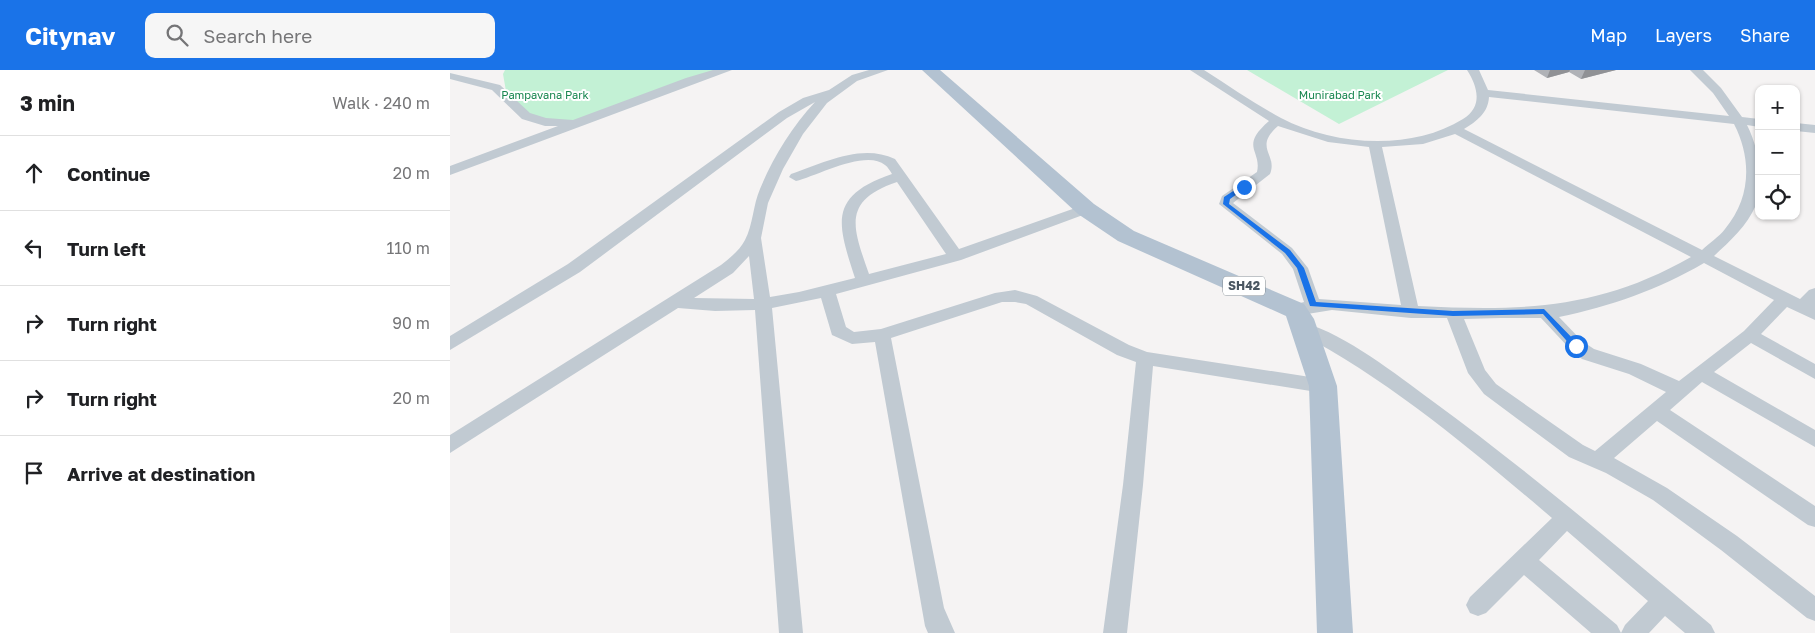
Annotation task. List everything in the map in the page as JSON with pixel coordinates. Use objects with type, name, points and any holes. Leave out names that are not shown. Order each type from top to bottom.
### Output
[{"type":"main road","name":"SH42","points":[[930,70],[1086,209],[1126,236],[1304,314]]},
{"type":"main road","points":[[1304,314],[1323,386],[1335,633]]},
{"type":"street","points":[[454,76],[474,70]]},
{"type":"street","points":[[450,171],[690,80],[726,70]]},
{"type":"street","points":[[450,344],[574,268],[783,115],[807,101],[830,93],[854,78],[882,70]]},
{"type":"street","points":[[1196,70],[1277,121],[1334,140],[1375,143],[1438,137],[1456,130],[1479,113],[1484,93],[1473,70]]},
{"type":"street","points":[[1304,314],[1336,304],[1411,312],[1453,314],[1544,311],[1596,303],[1632,292],[1667,277],[1702,257],[1732,233],[1753,198],[1754,157],[1739,121],[1723,98],[1696,70]]},
{"type":"street","points":[[454,76],[496,81],[526,116],[545,122],[581,121]]},
{"type":"street","points":[[791,633],[763,304],[754,238],[760,205],[774,169],[800,129],[830,93]]},
{"type":"street","points":[[1484,93],[1755,123]]},
{"type":"street","points":[[1277,121],[1260,136],[1258,146],[1265,169],[1263,174],[1227,199],[1226,204],[1287,251],[1300,268],[1304,314],[1339,345],[1386,377],[1498,461],[1703,633]]},
{"type":"street","points":[[1800,127],[1815,129]]},
{"type":"street","points":[[1456,130],[1809,311],[1815,294]]},
{"type":"street","points":[[1375,143],[1411,312]]},
{"type":"street","points":[[796,177],[873,154],[883,156],[890,162],[956,256]]},
{"type":"street","points":[[864,281],[848,232],[848,220],[852,202],[872,185],[900,176]]},
{"type":"street","points":[[677,302],[715,305],[763,304],[827,291],[956,256],[1086,209]]},
{"type":"street","points":[[450,445],[727,269],[743,253],[754,238]]},
{"type":"street","points":[[827,291],[838,331],[852,338],[882,335],[1001,297],[1016,296],[1030,300],[1123,350],[1145,358],[1323,386]]},
{"type":"street","points":[[1598,460],[1701,372],[1750,335],[1786,299]]},
{"type":"street","points":[[1544,311],[1576,346],[1588,354],[1636,369],[1680,390]]},
{"type":"street","points":[[1453,314],[1476,373],[1490,389],[1576,451],[1598,460],[1660,494],[1729,543],[1815,610]]},
{"type":"street","points":[[882,335],[932,608],[937,626],[943,633]]},
{"type":"street","points":[[1750,335],[1815,372]]},
{"type":"street","points":[[1115,633],[1133,485],[1145,358]]},
{"type":"street","points":[[1701,372],[1815,439]]},
{"type":"street","points":[[1656,411],[1815,518]]},
{"type":"street","points":[[1478,605],[1567,518]]},
{"type":"street","points":[[1524,560],[1609,633]]},
{"type":"street","points":[[1633,633],[1664,600]]},
{"type":"green space","name":"Pampavana Park","points":[[505,70],[726,70],[581,121],[535,119],[507,97],[503,74]]},
{"type":"green space","name":"Munirabad Park","points":[[1247,70],[1448,70],[1339,124]]},
{"type":"route","points":[[1244,187],[1227,199],[1226,204],[1232,211],[1287,251],[1300,268],[1313,304],[1336,304],[1387,310],[1453,314],[1544,311],[1576,346]]}]
